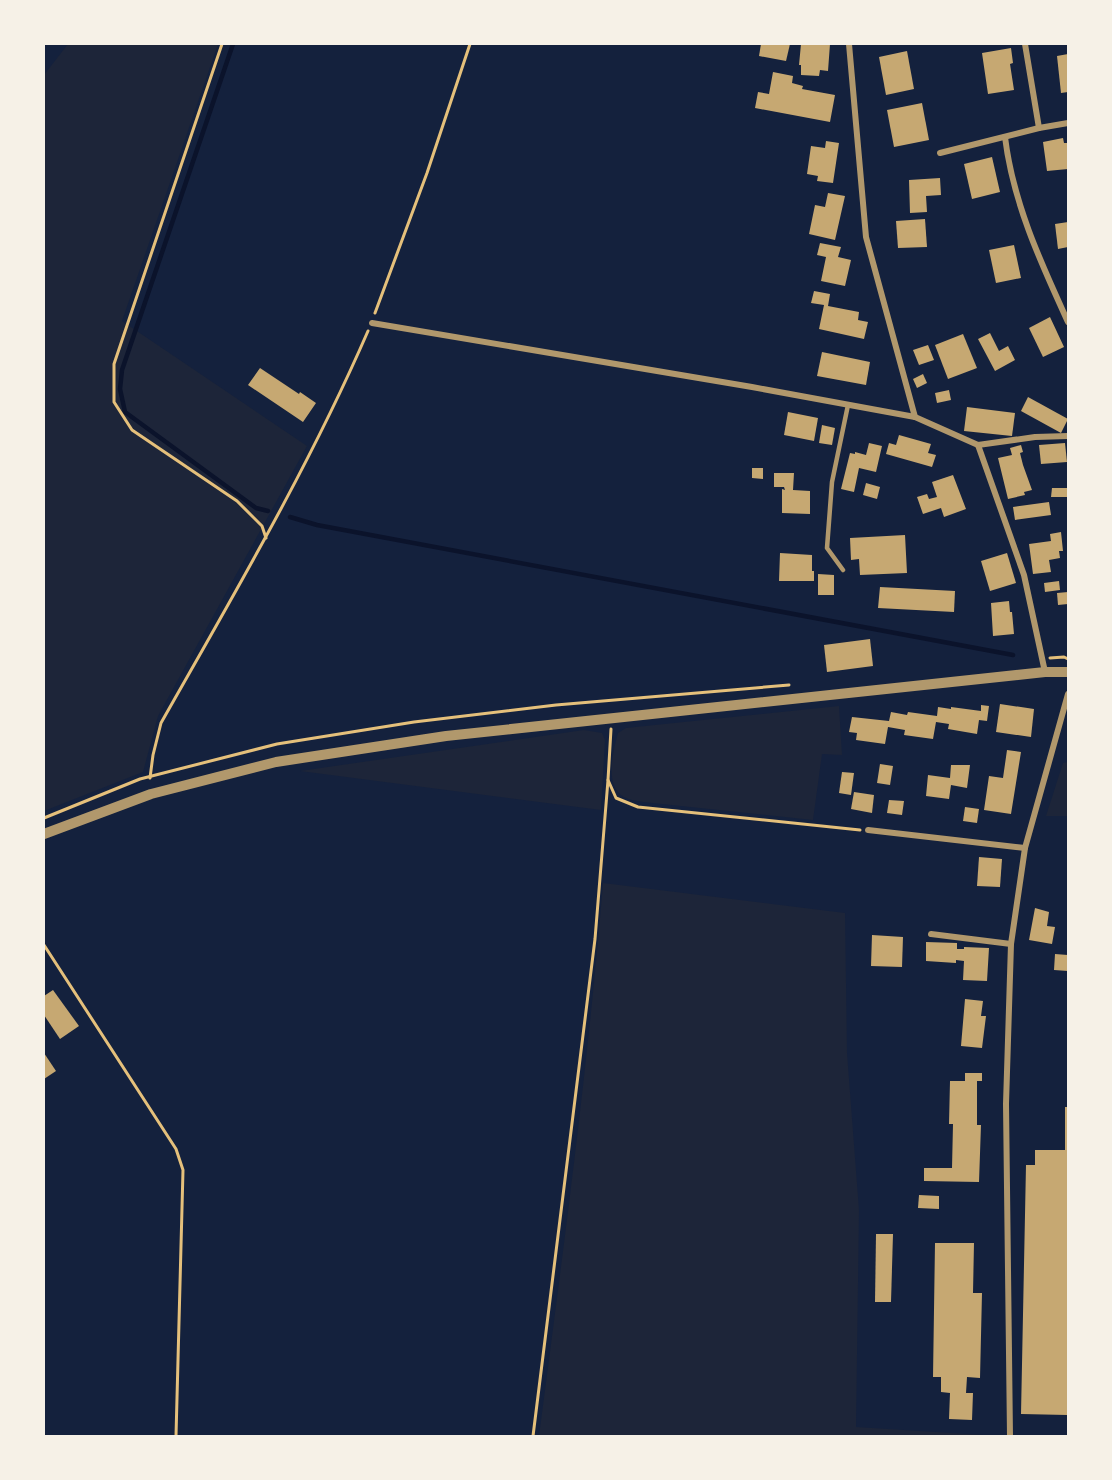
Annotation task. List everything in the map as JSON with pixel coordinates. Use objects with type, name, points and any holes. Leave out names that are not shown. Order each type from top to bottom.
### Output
[{"type":"street","points":[[849,44],[866,237],[915,417]]},
{"type":"street","points":[[1025,44],[1039,128]]},
{"type":"street","points":[[940,153],[1068,123]]},
{"type":"street","points":[[1005,137],[1008,163],[1024,219],[1042,267],[1068,322]]},
{"type":"street","points":[[372,323],[915,417],[978,445],[1035,436],[1068,436]]},
{"type":"street","points":[[978,445],[1024,575],[1045,672]]},
{"type":"street","points":[[44,834],[151,794],[276,762],[446,736],[1045,672],[1068,672]]},
{"type":"street","points":[[1010,1437],[1006,1104],[1011,944],[1025,848],[1068,694]]},
{"type":"street","points":[[868,830],[1025,848]]},
{"type":"street","points":[[931,934],[1011,944]]},
{"type":"lane","points":[[843,570],[827,548],[832,482],[848,405]]},
{"type":"path","points":[[222,44],[114,364],[114,402],[132,430],[237,501],[262,526],[266,538]]},
{"type":"path","points":[[151,794],[153,755],[161,723],[266,538],[317,441],[372,323],[427,173],[470,44]]},
{"type":"path","points":[[533,1437],[594,951],[609,747]]},
{"type":"path","points":[[608,780],[616,798],[638,807],[868,830]]},
{"type":"path","points":[[44,945],[176,1149],[183,1170],[176,1437]]},
{"type":"shaded area","points":[[68,44],[218,44],[122,321],[307,446],[158,716],[143,772],[44,811],[44,75]]},
{"type":"shaded area","points":[[839,706],[842,755],[822,754],[813,820],[631,800],[618,792],[614,785],[612,768],[614,749],[618,733],[626,728]]},
{"type":"shaded area","points":[[584,730],[602,733],[605,740],[601,810],[300,771]]},
{"type":"shaded area","points":[[1068,762],[1068,816],[1046,816],[1063,763]]},
{"type":"shaded area","points":[[603,883],[845,913],[847,1053],[859,1210],[856,1427],[999,1436],[539,1436],[582,1091]]},
{"type":"building","points":[[761,44],[790,44],[786,61],[759,56]]},
{"type":"building","points":[[801,44],[830,44],[828,71],[820,70],[819,76],[801,75],[801,65],[799,65]]},
{"type":"building","points":[[1011,48],[1013,63],[1010,64],[1014,90],[988,94],[982,53]]},
{"type":"building","points":[[907,51],[914,89],[886,95],[879,57]]},
{"type":"building","points":[[1068,54],[1068,92],[1061,93],[1057,56]]},
{"type":"building","points":[[773,72],[793,76],[792,83],[803,86],[802,89],[835,95],[830,122],[755,108],[758,92],[769,94]]},
{"type":"building","points":[[922,103],[929,140],[894,147],[887,110]]},
{"type":"building","points":[[1063,138],[1064,143],[1068,143],[1068,169],[1047,171],[1043,142]]},
{"type":"building","points":[[826,141],[839,143],[833,183],[817,181],[818,176],[807,174],[811,146],[825,148]]},
{"type":"building","points":[[992,157],[1000,192],[972,199],[964,164]]},
{"type":"building","points":[[940,178],[941,195],[926,196],[927,212],[910,213],[909,180]]},
{"type":"building","points":[[828,193],[845,196],[835,240],[809,234],[815,205],[825,207]]},
{"type":"building","points":[[925,219],[927,247],[898,248],[896,221]]},
{"type":"building","points":[[1068,222],[1068,247],[1058,249],[1055,224]]},
{"type":"building","points":[[820,243],[841,247],[838,257],[851,260],[845,286],[821,281],[826,257],[817,255]]},
{"type":"building","points":[[1014,245],[1021,278],[996,283],[989,250]]},
{"type":"building","points":[[814,291],[830,294],[828,306],[859,312],[858,320],[868,322],[864,339],[819,329],[824,305],[811,303]]},
{"type":"building","points":[[1050,317],[1064,347],[1043,357],[1029,328]]},
{"type":"building","points":[[990,333],[999,351],[1008,346],[1015,360],[995,371],[978,339]]},
{"type":"building","points":[[963,334],[977,368],[948,379],[935,345]]},
{"type":"building","points":[[928,345],[934,360],[919,365],[913,350]]},
{"type":"building","points":[[822,352],[870,362],[866,385],[817,376]]},
{"type":"building","points":[[260,368],[316,403],[303,422],[248,385]]},
{"type":"building","points":[[923,374],[927,383],[917,388],[913,379]]},
{"type":"building","points":[[949,390],[951,400],[937,403],[935,393]]},
{"type":"building","points":[[1028,397],[1068,419],[1061,433],[1021,411]]},
{"type":"building","points":[[967,407],[1015,413],[1012,436],[964,431]]},
{"type":"building","points":[[788,412],[818,418],[814,441],[784,435]]},
{"type":"building","points":[[822,425],[835,428],[832,445],[819,443]]},
{"type":"building","points":[[899,435],[931,444],[928,453],[936,455],[932,467],[886,454],[889,443],[896,445]]},
{"type":"building","points":[[869,443],[882,446],[876,472],[859,468],[854,492],[841,489],[850,453],[866,455]]},
{"type":"building","points":[[1065,443],[1067,462],[1041,464],[1039,445]]},
{"type":"building","points":[[1021,445],[1023,452],[1020,453],[1032,490],[1024,492],[1025,495],[1008,499],[998,458],[1012,455],[1010,448]]},
{"type":"building","points":[[752,468],[763,468],[763,479],[752,478]]},
{"type":"building","points":[[774,473],[794,473],[793,490],[810,491],[810,514],[782,513],[782,489],[785,490],[784,487],[774,487]]},
{"type":"building","points":[[953,475],[966,509],[944,517],[941,508],[923,514],[917,497],[927,494],[929,499],[937,497],[932,482]]},
{"type":"building","points":[[866,483],[880,487],[877,499],[863,495]]},
{"type":"building","points":[[1052,488],[1068,488],[1068,497],[1051,497]]},
{"type":"building","points":[[1049,502],[1051,515],[1015,520],[1013,507]]},
{"type":"building","points":[[1061,532],[1063,551],[1059,551],[1060,558],[1049,560],[1051,572],[1033,574],[1029,544],[1051,541],[1050,534]]},
{"type":"building","points":[[905,535],[907,573],[860,575],[859,559],[851,560],[850,538]]},
{"type":"building","points":[[780,553],[812,555],[814,581],[779,581]]},
{"type":"building","points":[[1007,553],[1016,583],[990,591],[981,561]]},
{"type":"building","points":[[818,574],[834,575],[834,595],[818,595]]},
{"type":"building","points":[[1059,581],[1060,590],[1045,592],[1044,583]]},
{"type":"building","points":[[880,587],[955,591],[954,612],[878,608]]},
{"type":"building","points":[[1068,592],[1068,604],[1058,605],[1057,593]]},
{"type":"building","points":[[1009,601],[1014,634],[993,636],[991,603]]},
{"type":"building","points":[[870,639],[873,666],[827,672],[824,645]]},
{"type":"building","points":[[1000,704],[1034,709],[1031,737],[996,732]]},
{"type":"building","points":[[981,705],[989,706],[987,721],[979,720],[977,734],[948,729],[949,724],[936,722],[933,739],[904,735],[905,730],[888,727],[885,744],[856,740],[857,733],[849,732],[852,717],[889,721],[891,712],[937,716],[938,707],[981,711]]},
{"type":"building","points":[[1007,750],[1021,752],[1011,814],[984,810],[989,776],[1003,778]]},
{"type":"building","points":[[880,764],[893,766],[890,785],[877,783]]},
{"type":"building","points":[[951,765],[970,765],[967,788],[951,785],[949,799],[926,796],[928,775],[950,778]]},
{"type":"building","points":[[842,772],[854,773],[851,795],[839,793]]},
{"type":"building","points":[[854,792],[874,795],[872,813],[851,809]]},
{"type":"building","points":[[889,800],[904,801],[902,815],[887,813]]},
{"type":"building","points":[[965,807],[979,809],[977,823],[963,821]]},
{"type":"building","points":[[979,857],[1002,859],[1000,887],[977,886]]},
{"type":"building","points":[[1035,908],[1049,912],[1047,926],[1055,927],[1052,944],[1029,940]]},
{"type":"building","points":[[872,935],[903,937],[902,967],[871,966]]},
{"type":"building","points":[[926,942],[957,943],[957,949],[989,948],[987,981],[963,980],[964,961],[956,960],[956,963],[926,961]]},
{"type":"building","points":[[1055,954],[1068,955],[1068,971],[1054,970]]},
{"type":"building","points":[[53,990],[79,1026],[60,1039],[44,1015],[44,996]]},
{"type":"building","points":[[965,999],[983,1001],[981,1016],[986,1016],[982,1048],[961,1046]]},
{"type":"building","points":[[44,1053],[56,1071],[44,1079]]},
{"type":"building","points":[[965,1073],[982,1073],[982,1081],[977,1081],[977,1125],[981,1125],[979,1182],[924,1181],[924,1168],[952,1168],[953,1124],[949,1124],[950,1081],[965,1081]]},
{"type":"building","points":[[1065,1107],[1068,1107],[1067,1415],[1021,1414],[1026,1165],[1035,1165],[1035,1150],[1065,1150]]},
{"type":"building","points":[[919,1195],[939,1196],[939,1209],[918,1208]]},
{"type":"building","points":[[876,1234],[893,1234],[891,1302],[875,1302]]},
{"type":"building","points":[[935,1243],[974,1243],[973,1293],[982,1293],[980,1378],[967,1377],[966,1393],[973,1393],[972,1420],[949,1419],[950,1393],[941,1392],[941,1377],[933,1377]]},
{"type":"waterway","points":[[233,44],[122,370],[120,389],[125,412],[256,508],[268,511]]},
{"type":"waterway","points":[[290,517],[317,525],[1013,655]]}]
